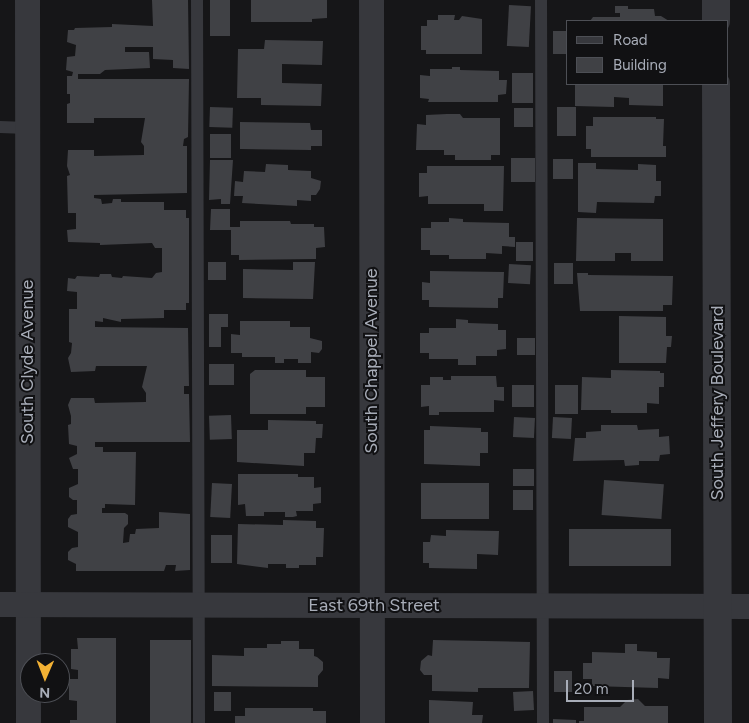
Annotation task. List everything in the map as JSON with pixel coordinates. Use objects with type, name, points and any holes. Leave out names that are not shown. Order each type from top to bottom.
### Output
[{"type":"street","name":"South Clyde Avenue","points":[[27,0],[28,723]]},
{"type":"street","name":"South Chappel Avenue","points":[[371,0],[372,723]]},
{"type":"street","points":[[716,0],[716,20]]},
{"type":"street","name":"South Jeffery Boulevard","points":[[716,85],[718,723]]},
{"type":"street","name":"East 69th Street","points":[[0,604],[749,606]]},
{"type":"lane","points":[[197,0],[199,723]]},
{"type":"lane","points":[[541,0],[543,723]]},
{"type":"lane","points":[[0,127],[27,128]]},
{"type":"building","points":[[152,0],[188,0],[189,69],[173,68],[173,60],[153,59],[153,47],[125,47],[125,52],[149,52],[150,68],[105,70],[100,74],[78,74],[78,79],[189,79],[188,137],[184,139],[183,146],[187,146],[187,193],[94,195],[94,198],[101,199],[102,204],[112,203],[113,199],[121,199],[121,202],[164,202],[164,210],[186,210],[186,218],[189,218],[189,303],[186,303],[186,310],[164,310],[164,318],[121,319],[121,322],[103,318],[103,322],[95,321],[95,327],[188,328],[189,386],[184,386],[184,394],[189,394],[190,442],[95,442],[95,447],[103,447],[103,452],[136,452],[135,505],[105,504],[105,508],[102,508],[102,513],[125,513],[128,515],[128,524],[124,528],[123,543],[129,542],[130,534],[135,534],[136,529],[159,528],[159,512],[190,514],[190,570],[175,571],[176,565],[166,565],[164,571],[76,571],[76,564],[68,560],[68,552],[72,548],[78,547],[78,532],[68,527],[68,519],[71,515],[77,514],[77,500],[69,497],[69,488],[78,484],[78,469],[73,469],[69,458],[77,454],[77,446],[69,444],[68,425],[71,424],[71,416],[68,405],[71,398],[94,398],[95,403],[146,402],[146,393],[142,387],[147,366],[96,366],[95,371],[71,372],[68,358],[71,353],[72,343],[69,342],[69,309],[77,309],[77,292],[67,291],[68,278],[75,279],[77,276],[99,277],[100,274],[111,274],[112,277],[122,278],[123,276],[152,278],[156,273],[162,272],[162,248],[155,248],[152,243],[100,245],[100,243],[68,242],[67,230],[76,229],[76,213],[68,213],[67,176],[70,175],[67,166],[68,150],[94,150],[94,156],[144,155],[144,146],[141,142],[145,118],[94,118],[94,123],[67,123],[67,104],[70,103],[70,94],[67,94],[67,76],[72,76],[73,72],[66,70],[67,57],[75,56],[76,45],[67,42],[68,30],[74,30],[75,28],[112,27],[112,24],[153,26]]},
{"type":"building","points":[[210,0],[230,0],[230,36],[210,36]]},
{"type":"building","points":[[251,0],[327,0],[327,18],[312,19],[312,22],[251,22]]},
{"type":"building","points":[[509,5],[531,6],[529,47],[507,46]]},
{"type":"building","points":[[615,6],[628,6],[628,9],[654,9],[655,16],[661,16],[667,20],[591,20],[593,17],[620,17],[620,13],[615,13]]},
{"type":"building","points":[[438,15],[455,15],[454,20],[459,20],[462,16],[482,19],[482,54],[426,54],[426,50],[421,50],[421,26],[427,26],[427,20],[438,20]]},
{"type":"building","points":[[553,31],[566,31],[566,54],[553,54]]},
{"type":"building","points":[[265,40],[323,41],[322,65],[282,64],[282,83],[322,84],[321,106],[261,105],[261,98],[237,98],[238,49],[264,49]]},
{"type":"building","points":[[452,67],[460,67],[460,70],[499,71],[499,80],[507,80],[506,94],[498,95],[498,102],[428,102],[429,99],[420,98],[420,75],[430,76],[430,69],[452,69]]},
{"type":"building","points":[[512,73],[533,73],[533,103],[512,103]]},
{"type":"building","points":[[575,85],[663,85],[663,106],[629,105],[629,98],[614,97],[614,107],[575,106]]},
{"type":"building","points":[[210,107],[233,108],[232,128],[209,127]]},
{"type":"building","points":[[557,107],[576,107],[576,136],[557,136]]},
{"type":"building","points":[[514,108],[533,108],[533,127],[514,127]]},
{"type":"building","points":[[460,114],[463,118],[500,118],[500,155],[491,155],[491,160],[455,160],[455,155],[444,155],[444,150],[416,150],[417,124],[426,125],[426,115]]},
{"type":"building","points":[[593,117],[656,117],[656,119],[664,119],[663,146],[666,146],[666,157],[591,157],[591,149],[586,149],[586,126],[593,126]]},
{"type":"building","points":[[240,122],[310,123],[311,130],[322,130],[322,146],[311,146],[311,150],[240,149]]},
{"type":"building","points":[[210,134],[231,134],[231,158],[210,158]]},
{"type":"building","points":[[511,158],[535,158],[535,182],[511,182]]},
{"type":"building","points":[[553,159],[573,159],[573,179],[553,179]]},
{"type":"building","points":[[210,160],[233,160],[230,204],[221,204],[221,199],[209,200]]},
{"type":"building","points":[[578,163],[596,163],[596,169],[638,170],[638,164],[656,165],[656,181],[661,181],[661,196],[655,196],[654,203],[597,202],[596,213],[578,212]]},
{"type":"building","points":[[266,164],[288,165],[288,170],[311,171],[311,178],[321,181],[320,189],[316,195],[311,195],[311,201],[297,200],[297,206],[242,203],[243,196],[234,196],[235,181],[243,182],[244,171],[265,172]]},
{"type":"building","points":[[427,166],[504,166],[503,211],[484,211],[484,204],[428,204],[428,196],[419,197],[419,173],[427,173]]},
{"type":"building","points":[[211,209],[230,209],[230,227],[240,227],[240,221],[290,221],[291,224],[314,224],[314,227],[324,227],[325,247],[316,248],[316,259],[239,260],[239,255],[231,255],[231,230],[210,230]]},
{"type":"building","points":[[449,218],[463,219],[463,222],[509,223],[509,237],[515,237],[515,247],[502,246],[502,254],[486,253],[486,259],[449,259],[449,255],[430,255],[430,250],[421,250],[421,228],[431,228],[431,222],[449,222]]},
{"type":"building","points":[[577,218],[663,219],[663,261],[631,261],[631,253],[615,253],[615,261],[576,261]]},
{"type":"building","points":[[516,242],[533,242],[533,261],[516,261]]},
{"type":"building","points":[[208,262],[226,262],[226,280],[208,280]]},
{"type":"building","points":[[293,262],[315,262],[313,299],[243,298],[243,269],[293,270]]},
{"type":"building","points":[[554,263],[573,263],[573,284],[554,284]]},
{"type":"building","points":[[509,264],[531,265],[530,284],[508,283]]},
{"type":"building","points":[[430,271],[504,272],[503,298],[498,298],[498,308],[429,307],[429,300],[422,300],[422,282],[430,283]]},
{"type":"building","points":[[577,273],[588,273],[588,275],[673,276],[672,305],[663,305],[663,311],[580,311]]},
{"type":"building","points":[[209,314],[228,314],[228,327],[221,327],[221,347],[209,347]]},
{"type":"building","points":[[619,316],[666,317],[666,336],[672,336],[671,347],[667,347],[666,363],[619,363]]},
{"type":"building","points":[[456,319],[468,320],[468,323],[498,324],[498,330],[506,330],[506,349],[497,350],[497,356],[476,356],[476,365],[458,365],[458,359],[429,359],[429,353],[420,353],[420,333],[429,333],[429,328],[456,328]]},
{"type":"building","points":[[240,321],[290,321],[290,327],[310,327],[310,338],[322,341],[322,349],[319,353],[311,352],[311,363],[298,363],[298,359],[284,359],[284,363],[275,363],[275,357],[242,357],[242,353],[231,353],[231,334],[240,335]]},
{"type":"building","points":[[517,338],[535,338],[535,355],[517,355]]},
{"type":"building","points":[[209,364],[234,364],[234,385],[209,385]]},
{"type":"building","points":[[255,370],[306,370],[306,377],[325,377],[325,407],[306,407],[306,414],[250,414],[250,374]]},
{"type":"building","points":[[611,370],[660,371],[660,373],[664,373],[664,387],[659,387],[659,404],[647,403],[647,413],[611,413],[611,410],[581,410],[582,377],[611,378]]},
{"type":"building","points":[[451,376],[496,376],[497,387],[504,387],[504,401],[494,400],[494,412],[439,412],[439,415],[429,415],[429,406],[421,407],[421,385],[430,385],[430,377],[443,377],[443,380],[451,380]]},
{"type":"building","points":[[512,385],[534,385],[534,407],[512,407]]},
{"type":"building","points":[[555,385],[578,385],[578,414],[555,414]]},
{"type":"building","points":[[231,415],[232,439],[210,440],[209,416]]},
{"type":"building","points":[[514,417],[535,418],[534,438],[513,437]]},
{"type":"building","points":[[553,417],[572,418],[571,439],[552,438]]},
{"type":"building","points":[[268,420],[316,421],[316,424],[323,424],[322,438],[316,438],[315,453],[304,453],[304,466],[237,462],[237,430],[268,430]]},
{"type":"building","points":[[601,425],[637,425],[638,430],[659,429],[659,437],[669,436],[670,454],[660,455],[659,461],[639,461],[639,465],[625,466],[624,460],[573,461],[575,438],[586,438],[586,432],[601,431]]},
{"type":"building","points":[[430,426],[481,428],[481,432],[488,432],[488,453],[480,453],[480,466],[424,464],[424,430],[430,430]]},
{"type":"building","points":[[513,469],[534,469],[534,486],[513,486]]},
{"type":"building","points":[[238,474],[298,474],[298,477],[314,477],[314,488],[321,487],[321,503],[313,504],[313,511],[296,511],[297,516],[293,517],[285,517],[285,512],[264,512],[264,516],[246,516],[245,504],[238,505]]},
{"type":"building","points":[[604,480],[664,484],[661,519],[602,515]]},
{"type":"building","points":[[212,483],[232,484],[230,518],[210,517]]},
{"type":"building","points":[[421,483],[489,483],[489,519],[421,519]]},
{"type":"building","points":[[513,490],[533,490],[533,510],[513,510]]},
{"type":"building","points":[[283,520],[316,521],[316,528],[324,528],[323,557],[316,557],[316,565],[299,565],[299,568],[286,568],[286,564],[268,564],[268,568],[237,564],[238,524],[283,525]]},
{"type":"building","points":[[569,529],[671,529],[671,566],[569,566]]},
{"type":"building","points":[[446,530],[499,531],[498,555],[477,554],[477,569],[429,568],[429,563],[423,563],[423,542],[430,542],[431,535],[446,536]]},
{"type":"building","points":[[211,535],[232,535],[232,563],[211,563]]},
{"type":"building","points":[[77,638],[116,638],[116,723],[70,723],[70,720],[77,720],[77,701],[70,700],[70,679],[78,679],[78,670],[71,669],[71,649],[78,649]]},
{"type":"building","points":[[150,640],[191,640],[191,723],[150,723]]},
{"type":"building","points":[[433,640],[530,642],[529,688],[478,688],[478,692],[432,691],[432,675],[424,675],[420,670],[421,661],[428,655],[432,656]]},
{"type":"building","points":[[281,641],[299,641],[299,649],[314,649],[314,656],[323,662],[323,670],[318,676],[318,687],[212,686],[212,655],[244,656],[244,648],[267,648],[267,644],[281,644]]},
{"type":"building","points":[[625,644],[637,644],[637,651],[657,652],[657,658],[670,658],[669,679],[658,678],[658,688],[592,686],[592,679],[583,679],[583,663],[592,663],[592,652],[625,653]]},
{"type":"building","points":[[554,671],[572,671],[572,692],[554,692]]},
{"type":"building","points":[[533,691],[534,710],[514,711],[513,692]]},
{"type":"building","points":[[214,692],[231,692],[231,711],[214,711]]},
{"type":"building","points":[[638,699],[645,706],[668,706],[668,723],[579,723],[579,721],[584,721],[584,707],[620,707],[627,700]]},
{"type":"building","points":[[429,700],[473,702],[472,715],[483,715],[482,723],[429,723]]},
{"type":"building","points":[[245,708],[313,708],[313,711],[326,711],[326,723],[235,723],[235,716],[245,716]]},
{"type":"building","points":[[553,719],[576,720],[576,723],[553,723]]}]
